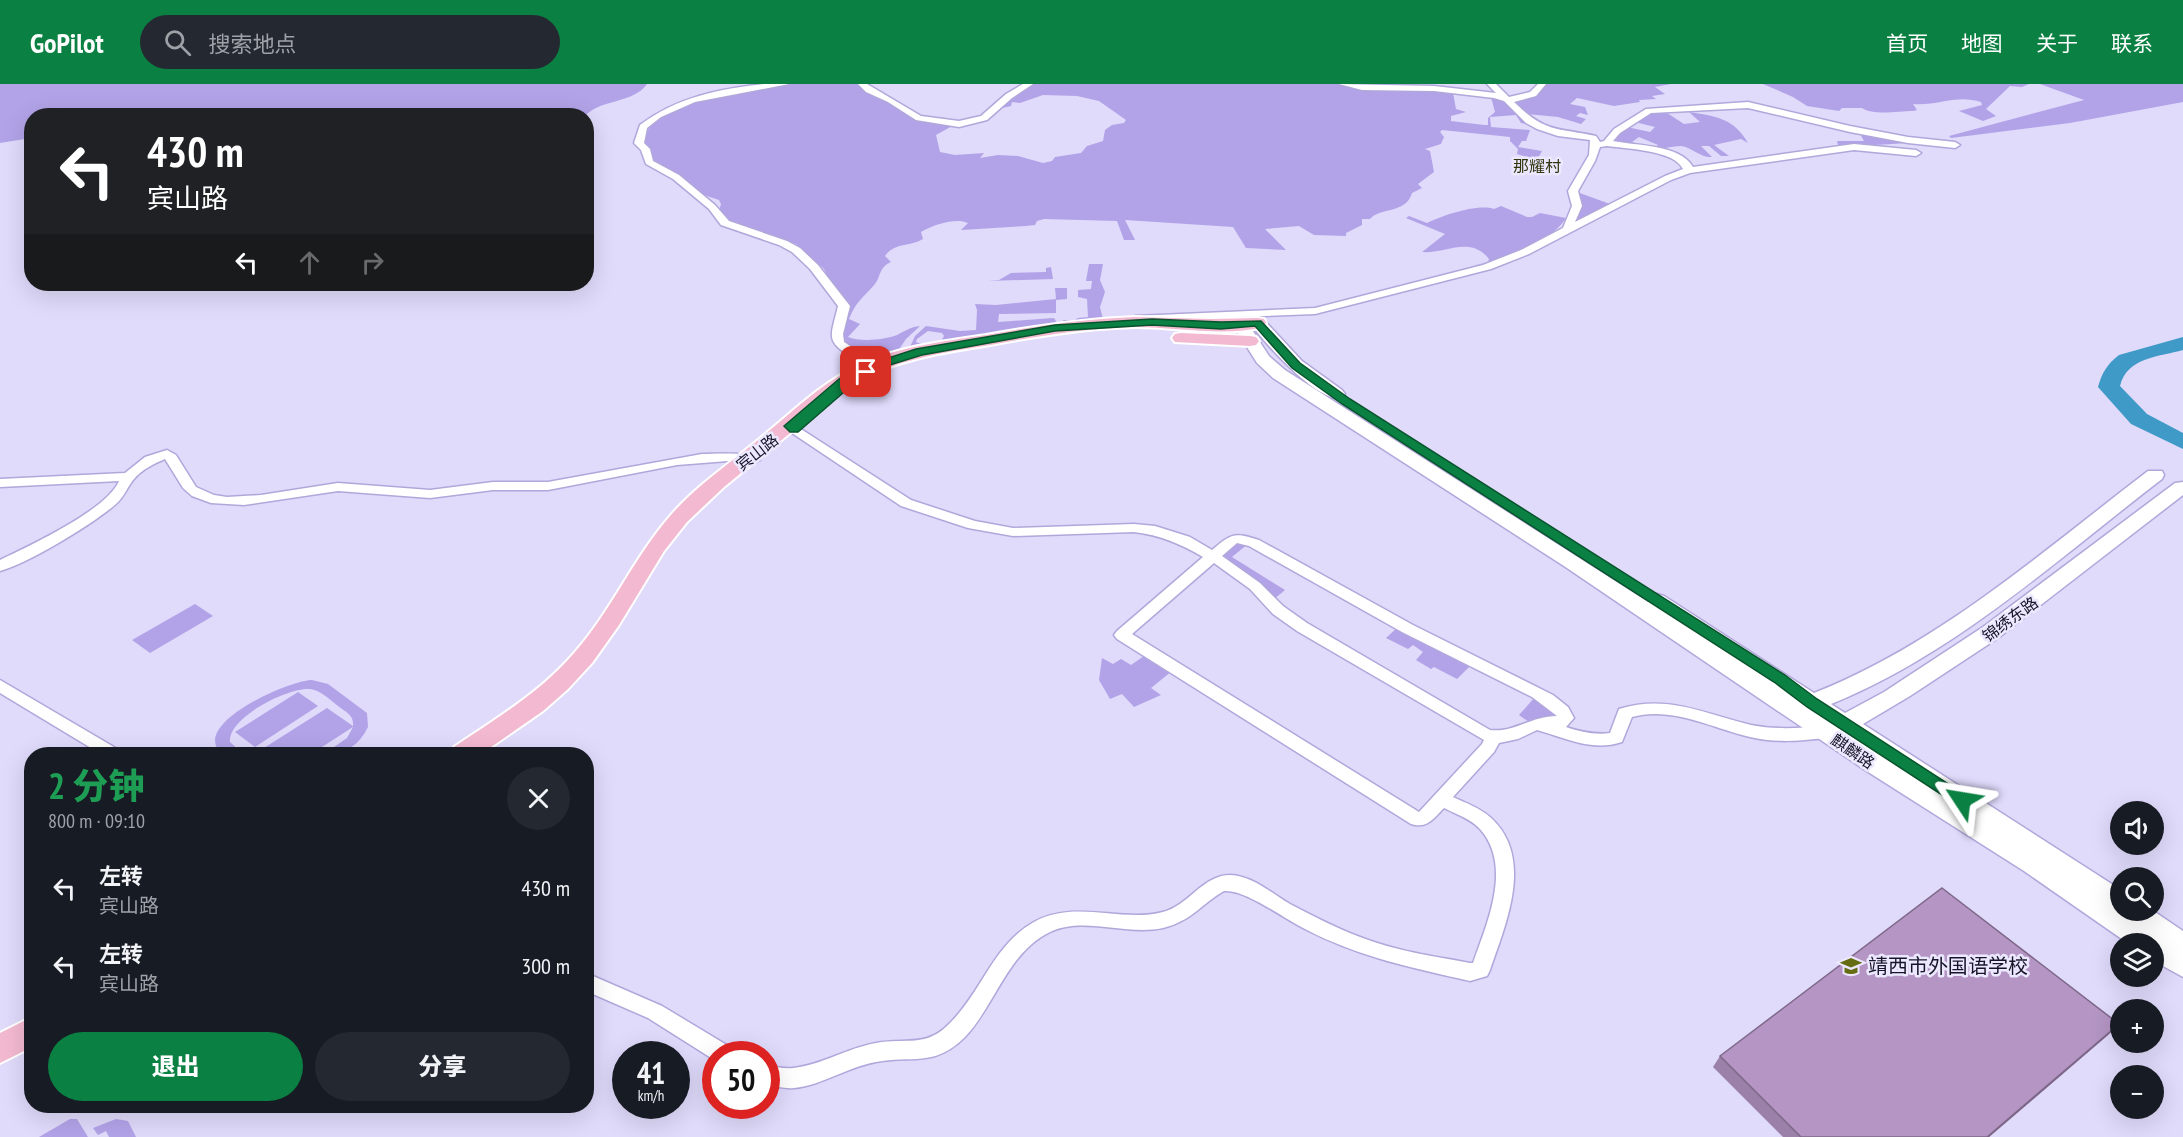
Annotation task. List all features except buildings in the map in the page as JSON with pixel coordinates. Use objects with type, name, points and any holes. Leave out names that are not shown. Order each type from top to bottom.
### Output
[{"type":"main road","name":"宾山路","points":[[792,428],[843,381],[872,366],[940,348],[1055,328],[1118,322],[1249,330]]},
{"type":"main road","name":"宾山路","points":[[474,747],[512,722],[560,683],[595,644],[663,537],[693,504],[847,384],[866,372],[905,358],[986,343],[1068,337],[1160,337],[1249,330]]},
{"type":"main road","name":"麒麟路","points":[[1249,330],[1263,359],[1279,374],[1804,707],[1845,724],[2110,897]]},
{"type":"main road","name":"宾山路","points":[[483,747],[550,699],[586,664],[617,621],[668,538],[708,496],[751,460]]},
{"type":"main road","name":"锦绣东路","points":[[1804,707],[1869,679],[1939,635],[2001,592],[2155,475]]},
{"type":"main road","name":"锦绣东路","points":[[1825,732],[1871,711],[1961,653],[2022,611],[2182,487]]},
{"type":"main road","name":"麒麟路","points":[[1804,707],[1825,732],[2033,864],[2134,933]]},
{"type":"main road","points":[[2147,921],[2183,945]]},
{"type":"main road","name":"麒麟路","points":[[2164,953],[2183,965]]},
{"type":"main road","points":[[0,1043],[24,1030]]},
{"type":"main road","points":[[0,1049],[24,1036]]},
{"type":"street","points":[[785,84],[716,94],[667,111],[643,128],[639,143],[645,149],[649,162],[681,181],[712,207],[721,220],[750,233],[783,243],[806,258],[844,306],[837,334],[839,344],[872,366]]},
{"type":"street","points":[[862,84],[919,118],[959,124],[984,118],[1009,96],[1029,84]]},
{"type":"street","points":[[1343,84],[1353,87],[1412,87],[1498,95],[1513,105],[1529,121],[1558,133],[1593,138],[1602,144],[1664,152],[1685,163],[1688,171]]},
{"type":"street","points":[[1491,84],[1529,121]]},
{"type":"street","points":[[1508,100],[1532,95],[1539,91],[1542,84]]},
{"type":"street","points":[[1567,230],[1577,206],[1573,191],[1580,176],[1602,144],[1617,131],[1649,111],[1748,105],[1850,129],[1908,140],[1955,145]]},
{"type":"street","points":[[1118,322],[1166,316],[1294,314],[1334,308],[1503,261],[1545,243],[1636,193],[1688,171],[1854,147],[1916,153]]},
{"type":"street","points":[[792,428],[906,503],[923,510],[1001,532],[1124,528],[1155,530],[1185,540],[1214,556],[1255,586],[1278,610],[1302,627],[1442,711],[1494,738],[1516,734],[1536,724],[1563,722],[1566,718],[1559,708],[1537,693],[1460,657],[1254,543],[1236,538],[1214,556],[1122,635],[1414,817],[1423,819],[1488,748],[1494,738]]},
{"type":"street","points":[[0,483],[128,477],[150,460],[161,454],[167,454],[186,483],[197,494],[217,499],[245,500],[340,487],[427,494],[497,486],[552,486],[702,459],[751,460]]},
{"type":"street","points":[[0,566],[93,515],[128,483],[128,477]]},
{"type":"street","points":[[0,686],[101,747]]},
{"type":"street","points":[[1536,724],[1584,740],[1602,741],[1616,738],[1625,713],[1637,708],[1655,708],[1769,734],[1825,732]]},
{"type":"street","points":[[780,1077],[792,1078],[827,1070],[855,1058],[875,1053],[921,1050],[940,1043],[963,1026],[1006,956],[1028,935],[1062,919],[1114,920],[1141,925],[1164,920],[1182,912],[1212,888],[1225,883],[1239,883],[1306,920],[1376,951],[1470,972],[1480,969],[1503,901],[1504,866],[1501,849],[1495,834],[1485,822],[1442,799]]},
{"type":"street","points":[[594,985],[655,1012],[702,1041]]},
{"type":"shaded area","points":[[0,84],[647,84],[634,95],[594,109],[24,108],[24,139],[0,143]]},
{"type":"shaded area","points":[[790,84],[858,84],[909,113],[954,125],[936,135],[940,152],[955,155],[984,153],[980,158],[998,155],[1018,156],[1043,163],[1052,161],[1055,157],[1081,153],[1087,146],[1103,141],[1105,130],[1112,125],[1124,123],[1126,120],[1099,101],[1077,96],[1043,95],[1020,103],[1012,102],[1011,106],[998,109],[1004,102],[1031,84],[1341,84],[1352,88],[1412,88],[1453,93],[1456,109],[1466,112],[1451,116],[1451,121],[1484,125],[1488,125],[1488,118],[1495,112],[1491,97],[1502,100],[1512,107],[1530,125],[1521,123],[1516,115],[1490,117],[1491,127],[1530,130],[1526,141],[1522,141],[1518,147],[1542,151],[1537,160],[1517,154],[1518,149],[1510,141],[1510,137],[1442,130],[1440,132],[1444,137],[1441,144],[1425,149],[1430,151],[1434,172],[1418,184],[1422,188],[1412,193],[1404,204],[1374,215],[1370,219],[1362,219],[1362,225],[1346,233],[1346,236],[1314,235],[1299,226],[1265,229],[1286,250],[1246,248],[1233,227],[1125,220],[1135,240],[1124,240],[1117,221],[1044,219],[1037,221],[1035,225],[961,230],[968,223],[951,221],[938,224],[921,232],[923,239],[893,249],[885,256],[891,262],[882,269],[875,284],[855,307],[849,319],[860,324],[848,337],[853,339],[886,338],[920,326],[906,339],[896,354],[875,361],[864,357],[841,340],[846,316],[824,269],[796,244],[726,221],[719,211],[721,204],[719,200],[701,194],[682,179],[652,161],[651,150],[645,143],[649,128],[662,116],[681,106],[754,88]]},
{"type":"shaded area","points":[[1544,84],[1671,84],[1655,87],[1665,94],[1652,96],[1656,99],[1639,100],[1640,102],[1614,106],[1577,98],[1570,104],[1585,107],[1588,115],[1580,113],[1576,116],[1586,119],[1581,124],[1558,117],[1527,114],[1512,101],[1539,92]]},
{"type":"shaded area","points":[[1763,84],[2029,84],[2022,87],[2010,86],[1986,109],[1996,116],[1983,121],[1959,111],[1982,105],[1981,102],[1972,100],[1913,104],[1917,110],[1913,111],[1879,112],[1862,108],[1842,108],[1839,111],[1807,106]]},
{"type":"shaded area","points":[[2040,84],[2183,84],[2183,102],[2070,123],[1951,138],[1949,136],[2084,100]]},
{"type":"shaded area","points":[[1664,111],[1684,124],[1700,122],[1689,112],[1723,120],[1737,128],[1748,143],[1741,139],[1714,145],[1729,156],[1721,156],[1709,146],[1701,146],[1712,157],[1681,146],[1652,149],[1658,145],[1639,137],[1632,142],[1643,148],[1615,142],[1614,139],[1627,127],[1650,132],[1655,127],[1635,122],[1649,113]]},
{"type":"shaded area","points":[[1859,132],[1908,143],[1842,147],[1838,145],[1837,141],[1864,141]]},
{"type":"shaded area","points":[[1577,192],[1610,204],[1575,222]]},
{"type":"shaded area","points":[[1501,206],[1527,217],[1540,213],[1566,218],[1559,227],[1537,243],[1524,250],[1488,262],[1489,259],[1482,252],[1474,248],[1457,247],[1422,252],[1445,234],[1406,218],[1409,216],[1427,223],[1460,211],[1479,208],[1494,209]]},
{"type":"shaded area","points":[[1089,264],[1103,264],[1100,280],[1105,292],[1100,307],[1103,319],[1064,323],[1063,320],[1073,321],[1088,317],[1087,299],[1078,297],[1078,290],[1091,289],[1092,281],[1086,281]]},
{"type":"shaded area","points":[[1051,267],[1053,279],[988,281],[999,280],[1011,273],[1046,272],[1046,268]]},
{"type":"shaded area","points":[[1055,288],[1067,288],[1067,299],[1056,300],[1056,313],[999,314],[998,322],[1053,318],[1057,325],[940,343],[944,336],[942,333],[928,331],[916,342],[922,344],[930,342],[934,346],[909,349],[915,336],[926,326],[960,331],[976,330],[975,304],[996,305],[1056,299]]},
{"type":"shaded area","points":[[1238,540],[1249,543],[1232,557],[1285,590],[1273,600],[1222,557],[1222,554]]},
{"type":"shaded area","points":[[195,604],[213,616],[150,653],[132,640]]},
{"type":"shaded area","points":[[1399,626],[1471,665],[1457,679],[1434,667],[1431,669],[1416,660],[1423,652],[1413,645],[1408,649],[1386,638]]},
{"type":"shaded area","points":[[1147,654],[1172,671],[1151,688],[1161,695],[1134,707],[1122,694],[1110,699],[1099,680],[1102,658],[1113,664],[1121,659],[1131,665]]},
{"type":"shaded area","points":[[312,680],[328,684],[367,713],[368,727],[355,744],[351,747],[334,747],[347,738],[353,727],[322,747],[265,747],[327,708],[353,726],[349,714],[324,695],[310,689],[288,693],[248,714],[238,723],[232,733],[230,742],[235,747],[218,747],[215,742],[218,730],[229,718],[264,696],[300,682]]},
{"type":"shaded area","points":[[298,692],[318,706],[255,747],[235,732]]},
{"type":"shaded area","points":[[1535,697],[1555,712],[1558,718],[1536,719],[1529,722],[1519,715]]},
{"type":"shaded area","points":[[70,1119],[77,1119],[88,1137],[39,1137]]},
{"type":"shaded area","points":[[116,1119],[128,1121],[136,1137],[109,1137],[106,1131],[98,1135],[93,1128]]},
{"type":"waterway","points":[[2183,343],[2137,355],[2127,360],[2118,366],[2112,375],[2109,387],[2139,419],[2183,442]]},
{"type":"place","name":"靖西市外国语学校","points":[[1851,966]]},
{"type":"district","name":"那耀村","points":[[1537,166]]},
{"type":"route","points":[[866,372],[847,384],[794,429],[790,426],[843,381],[861,370],[920,352],[1055,328],[1118,322],[1221,326],[1257,323],[1296,365],[1346,402],[1779,679],[1812,703],[1962,800]]}]
